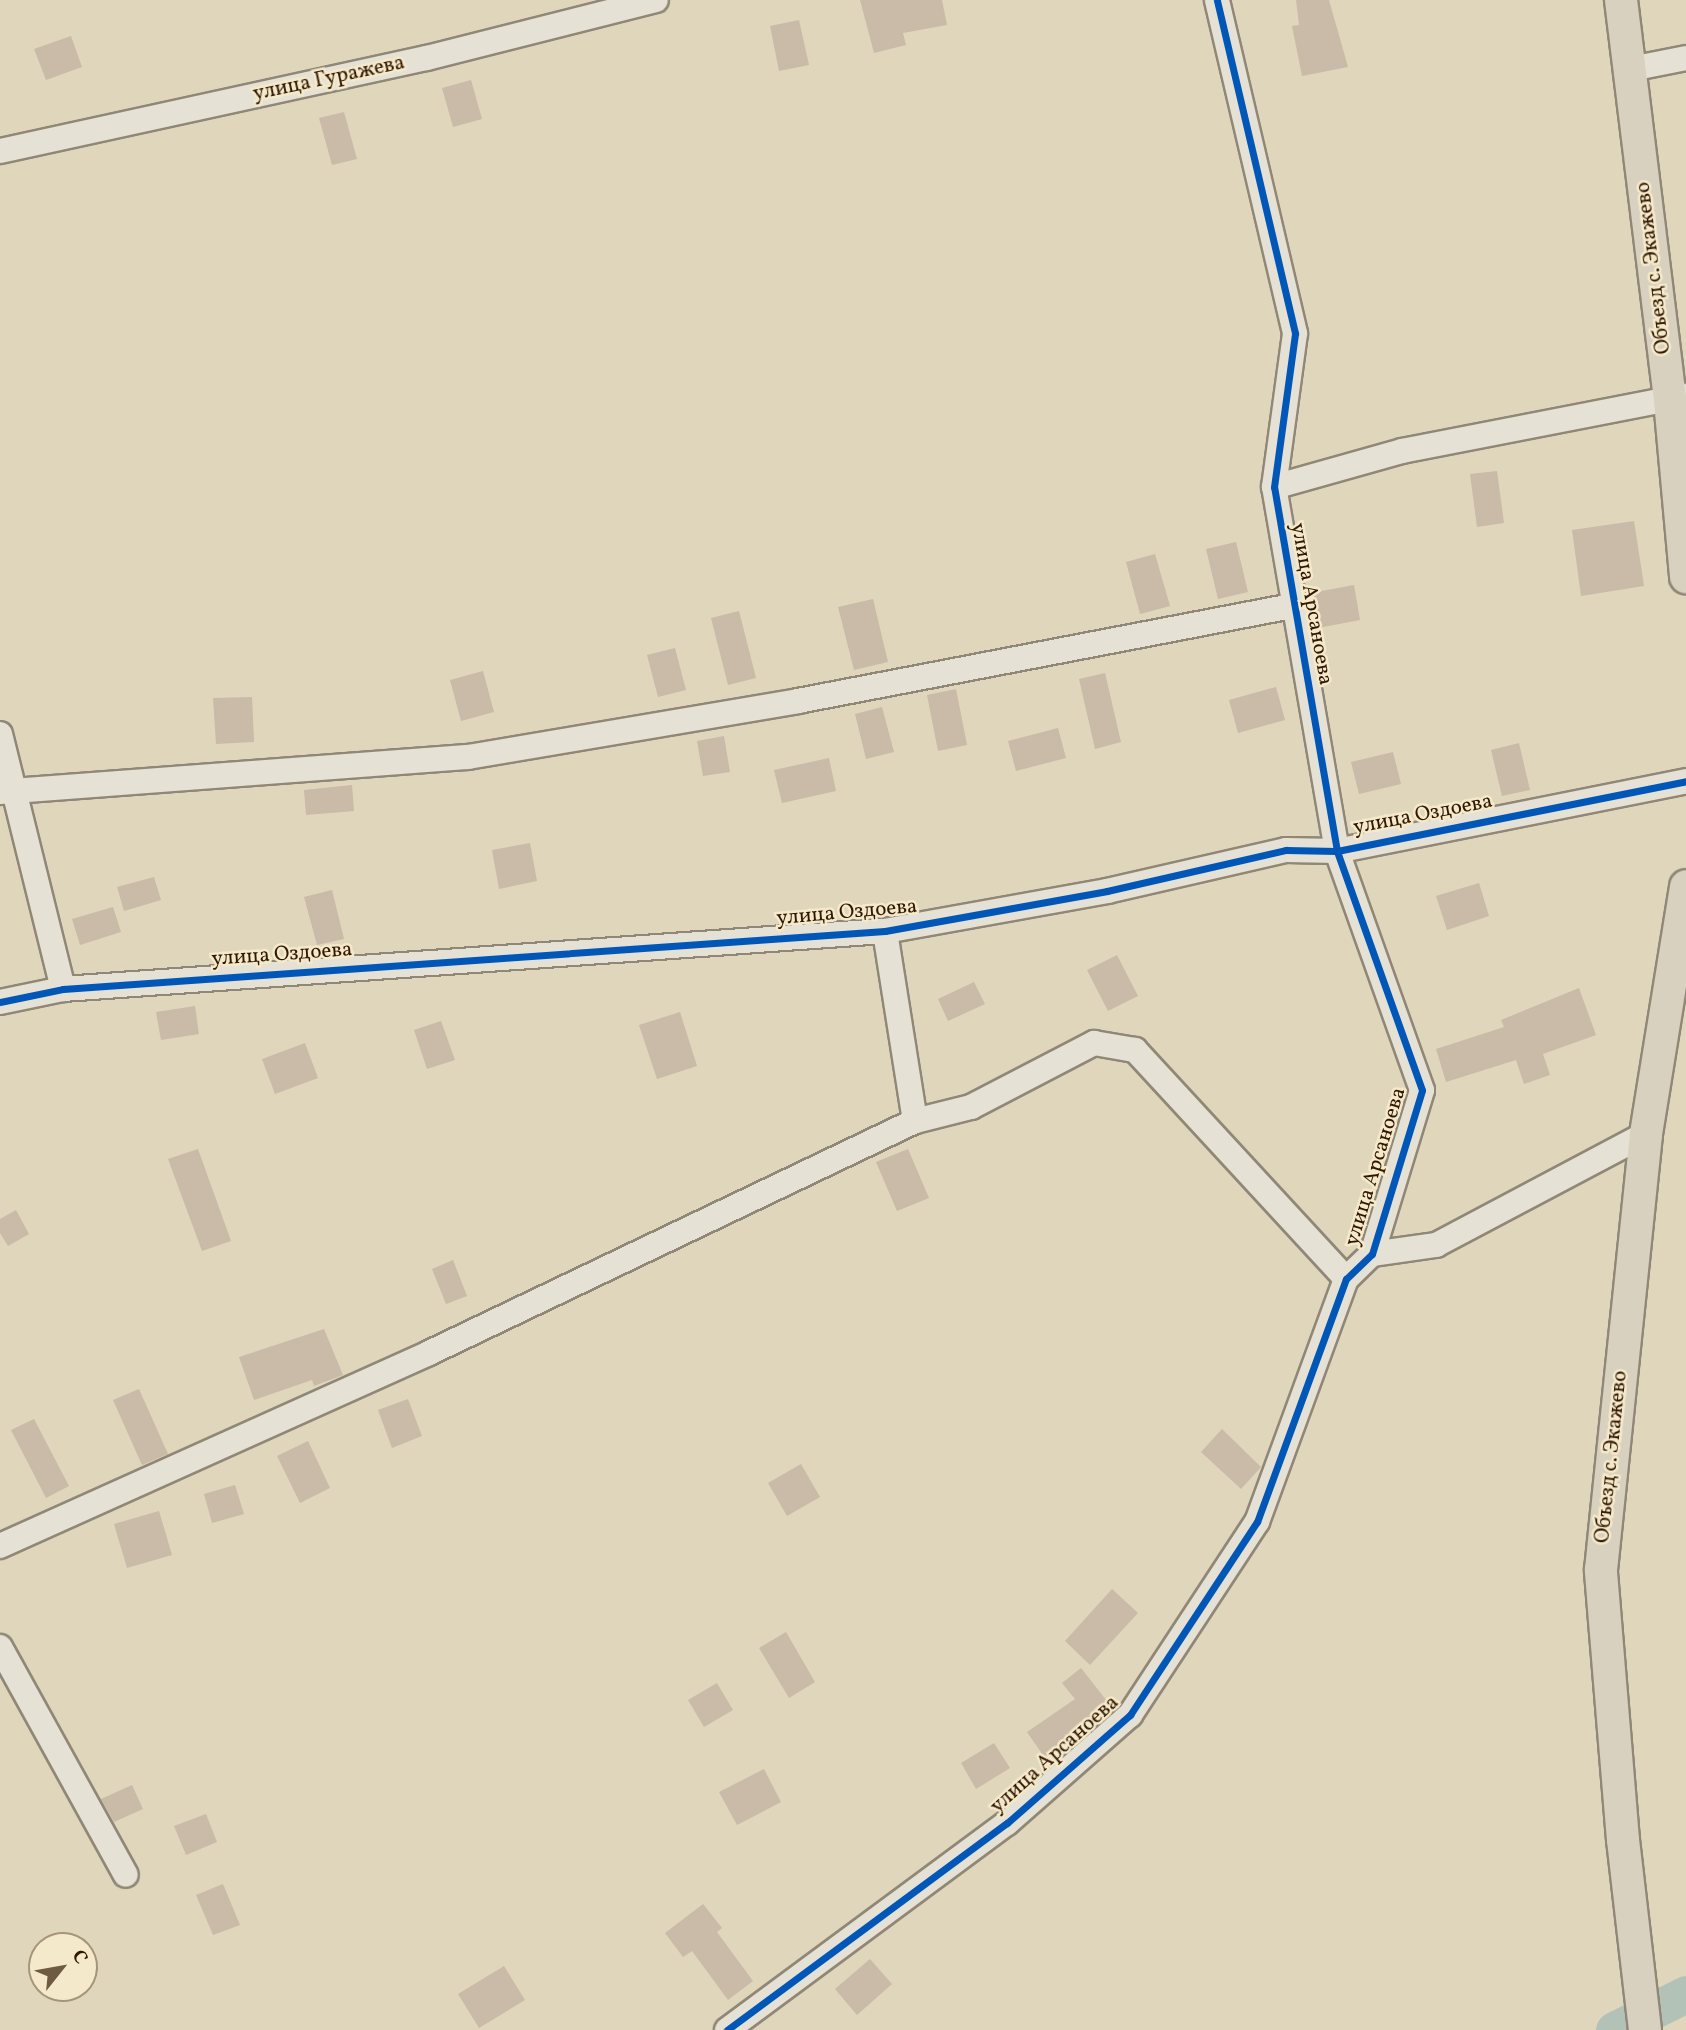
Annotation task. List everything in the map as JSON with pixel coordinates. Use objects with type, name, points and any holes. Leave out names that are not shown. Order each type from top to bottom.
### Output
[{"type":"main road","name":"Объезд с. Экажево","points":[[1622,0],[1678,398],[1686,578]]},
{"type":"main road","name":"Объезд с. Экажево","points":[[1645,2030],[1623,1840],[1601,1570],[1646,1134],[1686,886]]},
{"type":"street","name":"улица Гуражева","points":[[0,151],[427,58],[656,0]]},
{"type":"street","name":"улица Арсаноева","points":[[727,2030],[1007,1823],[1130,1715],[1258,1522],[1346,1279],[1372,1254],[1422,1090],[1337,851],[1292,606],[1274,487],[1295,332],[1217,0]]},
{"type":"street","points":[[1630,69],[1685,63]]},
{"type":"street","points":[[1274,487],[1402,451],[1678,398]]},
{"type":"street","points":[[8,790],[468,757],[798,701],[1292,606]]},
{"type":"street","points":[[0,734],[8,790],[64,989]]},
{"type":"street","name":"улица Оздоева","points":[[0,1002],[64,989],[885,930],[1107,891],[1286,850],[1337,851],[1686,781]]},
{"type":"street","points":[[885,930],[915,1121]]},
{"type":"street","points":[[0,1546],[429,1353],[915,1121],[971,1107],[1094,1043],[1135,1049],[1346,1279]]},
{"type":"street","points":[[1372,1254],[1436,1245],[1646,1134]]},
{"type":"street","points":[[0,1647],[126,1875]]},
{"type":"building","points":[[860,0],[942,0],[947,25],[903,33],[906,45],[874,53]]},
{"type":"building","points":[[1296,0],[1329,0],[1348,67],[1302,76],[1292,26],[1299,25]]},
{"type":"building","points":[[799,20],[809,65],[779,71],[770,26]]},
{"type":"building","points":[[71,36],[82,67],[46,80],[34,49]]},
{"type":"building","points":[[471,80],[482,119],[453,127],[442,88]]},
{"type":"building","points":[[344,112],[357,159],[332,165],[319,118]]},
{"type":"building","points":[[1497,471],[1504,523],[1477,527],[1470,474]]},
{"type":"building","points":[[1634,521],[1644,586],[1581,596],[1572,530]]},
{"type":"building","points":[[1236,542],[1248,592],[1218,599],[1206,549]]},
{"type":"building","points":[[1155,554],[1170,606],[1140,614],[1126,562]]},
{"type":"building","points":[[1354,585],[1360,620],[1318,628],[1311,593]]},
{"type":"building","points":[[873,599],[888,662],[854,670],[838,607]]},
{"type":"building","points":[[739,611],[756,678],[728,685],[711,618]]},
{"type":"building","points":[[675,648],[686,690],[658,697],[647,655]]},
{"type":"building","points":[[483,671],[494,712],[461,721],[450,680]]},
{"type":"building","points":[[1105,673],[1121,742],[1095,749],[1079,679]]},
{"type":"building","points":[[1276,687],[1285,720],[1238,733],[1229,700]]},
{"type":"building","points":[[956,689],[967,745],[938,751],[927,695]]},
{"type":"building","points":[[252,697],[254,742],[216,744],[213,698]]},
{"type":"building","points":[[882,707],[894,752],[866,759],[855,714]]},
{"type":"building","points":[[1058,728],[1066,758],[1016,771],[1008,741]]},
{"type":"building","points":[[724,736],[730,772],[703,776],[697,741]]},
{"type":"building","points":[[1519,743],[1530,790],[1502,796],[1491,750]]},
{"type":"building","points":[[1393,752],[1401,784],[1359,794],[1351,762]]},
{"type":"building","points":[[829,758],[836,791],[782,803],[774,770]]},
{"type":"building","points":[[352,785],[354,811],[306,815],[304,790]]},
{"type":"building","points":[[530,843],[537,881],[499,889],[492,850]]},
{"type":"building","points":[[154,877],[161,900],[124,911],[117,887]]},
{"type":"building","points":[[1479,883],[1489,916],[1447,930],[1436,896]]},
{"type":"building","points":[[332,890],[344,939],[317,945],[304,897]]},
{"type":"building","points":[[113,907],[121,932],[80,945],[72,919]]},
{"type":"building","points":[[1117,955],[1138,996],[1108,1011],[1087,970]]},
{"type":"building","points":[[974,982],[985,1004],[948,1021],[938,999]]},
{"type":"building","points":[[1579,988],[1596,1035],[1543,1054],[1550,1075],[1524,1084],[1516,1060],[1446,1082],[1436,1049],[1504,1027],[1501,1020]]},
{"type":"building","points":[[195,1006],[199,1034],[161,1040],[156,1012]]},
{"type":"building","points":[[680,1012],[697,1066],[657,1079],[639,1025]]},
{"type":"building","points":[[441,1021],[455,1060],[427,1069],[414,1030]]},
{"type":"building","points":[[305,1043],[318,1078],[275,1094],[262,1059]]},
{"type":"building","points":[[198,1149],[231,1241],[202,1251],[168,1159]]},
{"type":"building","points":[[908,1149],[929,1198],[897,1211],[876,1162]]},
{"type":"building","points":[[16,1210],[29,1234],[8,1246],[0,1233],[0,1219]]},
{"type":"building","points":[[453,1260],[467,1296],[446,1304],[432,1269]]},
{"type":"building","points":[[324,1329],[343,1375],[314,1386],[312,1380],[254,1400],[239,1357]]},
{"type":"building","points":[[139,1389],[168,1454],[142,1465],[113,1400]]},
{"type":"building","points":[[408,1399],[422,1436],[392,1448],[378,1410]]},
{"type":"building","points":[[34,1419],[69,1486],[46,1498],[11,1430]]},
{"type":"building","points":[[1222,1429],[1261,1467],[1241,1489],[1201,1452]]},
{"type":"building","points":[[308,1441],[330,1488],[300,1503],[277,1456]]},
{"type":"building","points":[[801,1464],[820,1497],[787,1516],[768,1483]]},
{"type":"building","points":[[235,1485],[244,1514],[212,1523],[204,1494]]},
{"type":"building","points":[[159,1511],[172,1555],[127,1568],[114,1524]]},
{"type":"building","points":[[1112,1589],[1138,1613],[1090,1665],[1065,1641]]},
{"type":"building","points":[[786,1632],[815,1682],[789,1698],[759,1648]]},
{"type":"building","points":[[1081,1668],[1110,1705],[1097,1722],[1045,1758],[1027,1732],[1075,1699],[1062,1683]]},
{"type":"building","points":[[717,1683],[733,1710],[704,1727],[688,1700]]},
{"type":"building","points":[[994,1743],[1010,1768],[976,1789],[961,1763]]},
{"type":"building","points":[[764,1769],[781,1802],[737,1825],[719,1792]]},
{"type":"building","points":[[132,1785],[143,1809],[114,1822],[101,1799]]},
{"type":"building","points":[[206,1814],[217,1842],[186,1855],[174,1826]]},
{"type":"building","points":[[223,1884],[240,1925],[213,1935],[196,1895]]},
{"type":"building","points":[[703,1904],[722,1928],[717,1932],[753,1981],[728,2000],[692,1951],[683,1957],[665,1933]]},
{"type":"building","points":[[870,1959],[892,1984],[857,2015],[835,1989]]},
{"type":"building","points":[[504,1966],[525,2000],[479,2028],[458,1994]]},
{"type":"waterway","points":[[1614,2030],[1686,1994]]},
{"type":"cycle path","points":[[727,2030],[1007,1823],[1130,1715],[1257,1522],[1346,1279],[1372,1254],[1422,1090],[1337,851],[1274,487],[1295,333],[1217,0]]},
{"type":"cycle path","points":[[0,1002],[63,989],[885,931],[1107,891],[1286,850],[1337,851],[1686,781]]}]
